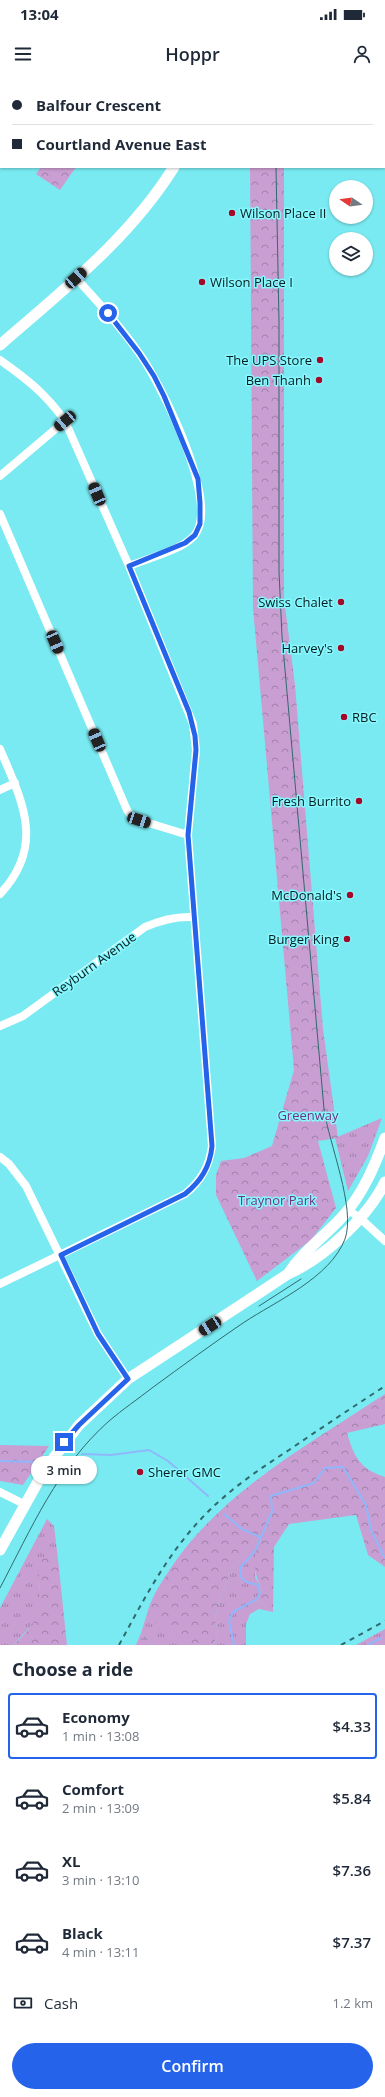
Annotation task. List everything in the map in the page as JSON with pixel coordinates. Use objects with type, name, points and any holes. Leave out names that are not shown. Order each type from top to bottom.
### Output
[{"type":"main road","points":[[0,345],[112,246],[141,214],[173,168]]},
{"type":"main road","points":[[288,1274],[297,1261],[348,1210],[375,1164],[385,1138]]},
{"type":"main road","points":[[0,1550],[24,1504],[45,1469],[79,1425],[128,1379],[288,1274],[307,1264],[340,1238],[360,1218],[385,1182]]},
{"type":"street","points":[[76,278],[108,313],[139,353],[154,376],[183,439],[198,479],[201,513],[200,524],[195,535],[185,543],[129,566]]},
{"type":"street","points":[[0,360],[35,385],[51,401],[65,421],[129,566],[192,724],[196,750],[188,835],[193,917],[212,1146],[209,1161],[204,1173],[197,1184],[185,1194],[0,1284]]},
{"type":"street","points":[[0,476],[65,421]]},
{"type":"street","points":[[0,514],[127,810],[132,817],[139,820],[188,835]]},
{"type":"street","points":[[0,749],[24,805],[27,830],[25,846],[15,873],[0,894]]},
{"type":"street","points":[[0,790],[15,783]]},
{"type":"street","name":"Reyburn Avenue","points":[[0,1026],[23,1016],[145,927],[162,919],[174,917],[193,917]]},
{"type":"street","points":[[0,1157],[9,1164],[26,1186],[61,1255],[98,1334],[128,1379]]},
{"type":"street","points":[[348,1210],[360,1218],[385,1241]]},
{"type":"street","points":[[0,1492],[24,1504]]},
{"type":"green space","points":[[40,168],[75,168],[60,190],[36,174]]},
{"type":"green space","name":"Greenway","points":[[250,168],[284,168],[284,598],[295,685],[323,1029],[338,1138],[318,1141],[336,1208],[311,1240],[257,1281],[216,1195],[216,1175],[221,1161],[244,1158],[272,1146],[294,1070],[253,608]]},
{"type":"green space","points":[[382,1118],[368,1156],[348,1191],[335,1138]]},
{"type":"green space","points":[[385,1394],[385,1424],[347,1433],[352,1449],[359,1461],[376,1474],[385,1477],[385,1567],[368,1555],[356,1515],[289,1524],[274,1547],[273,1612],[256,1599],[262,1589],[258,1581],[255,1567],[255,1555],[259,1533],[234,1565],[220,1598],[215,1619],[218,1633],[213,1645],[183,1645],[147,1614],[155,1593],[167,1574],[188,1545],[211,1519],[238,1495],[295,1452]]},
{"type":"green space","points":[[0,1445],[49,1446],[23,1485],[0,1481]]},
{"type":"green space","points":[[47,1519],[54,1526],[58,1559],[51,1556],[39,1582],[41,1605],[36,1621],[13,1645],[0,1645],[0,1608]]},
{"type":"green space","points":[[259,1532],[255,1577],[262,1589],[256,1599],[273,1612],[259,1609],[250,1614],[246,1624],[246,1645],[213,1645],[218,1633],[215,1619],[220,1598],[234,1565]]},
{"type":"green space","points":[[51,1556],[58,1559],[67,1645],[13,1645],[32,1625],[37,1616],[40,1598],[38,1561]]},
{"type":"green space","points":[[147,1614],[183,1645],[154,1645],[141,1633]]},
{"type":"green space","points":[[385,1629],[385,1645],[356,1645]]},
{"type":"green space","points":[[141,1633],[154,1645],[136,1645]]},
{"type":"waterway","points":[[82,1454],[111,1455],[149,1450],[168,1461],[208,1496]]},
{"type":"waterway","points":[[0,1461],[38,1462]]},
{"type":"waterway","points":[[234,1645],[229,1621],[233,1612],[257,1599],[260,1593],[258,1585],[246,1582],[240,1576],[241,1567],[255,1551],[272,1512],[271,1496],[314,1483],[325,1468],[343,1467],[366,1505],[371,1530],[385,1558]]},
{"type":"waterway","points":[[224,1514],[242,1529],[260,1537]]},
{"type":"waterway","points":[[368,1645],[381,1638]]},
{"type":"tram line","points":[[0,1588],[47,1499],[60,1478],[91,1439],[109,1421],[186,1363],[243,1323],[286,1297],[315,1277],[338,1253],[345,1239],[347,1226],[345,1193],[324,1109],[282,636],[279,572],[279,322],[276,168]]},
{"type":"tram line","points":[[259,1306],[301,1279]]},
{"type":"railway","points":[[119,1645],[156,1579],[177,1548],[188,1533],[221,1499],[254,1473],[385,1386]]},
{"type":"railway","points":[[341,1645],[385,1621]]},
{"type":"place","name":"Wilson Place II","points":[[232,213]]},
{"type":"place","name":"Wilson Place I","points":[[202,282]]},
{"type":"place","name":"The UPS Store","points":[[320,360]]},
{"type":"place","name":"Ben Thanh","points":[[319,380]]},
{"type":"place","name":"Swiss Chalet","points":[[341,602]]},
{"type":"place","name":"Harvey's","points":[[341,648]]},
{"type":"place","name":"RBC","points":[[344,717]]},
{"type":"place","name":"Fresh Burrito","points":[[359,801]]},
{"type":"place","name":"McDonald's","points":[[350,895]]},
{"type":"place","name":"Burger King","points":[[347,939]]},
{"type":"place","name":"Sherer GMC","points":[[140,1472]]},
{"type":"route","points":[[64,1442],[79,1425],[128,1379],[98,1334],[61,1255],[185,1194],[197,1184],[204,1173],[209,1161],[212,1146],[193,917],[188,835],[188,813],[196,750],[195,736],[189,712],[129,566],[185,543],[195,535],[200,524],[201,513],[198,479],[183,439],[154,376],[139,353],[108,313]]},
{"type":"park label","name":"Traynor Park","points":[[277,1200]]}]
